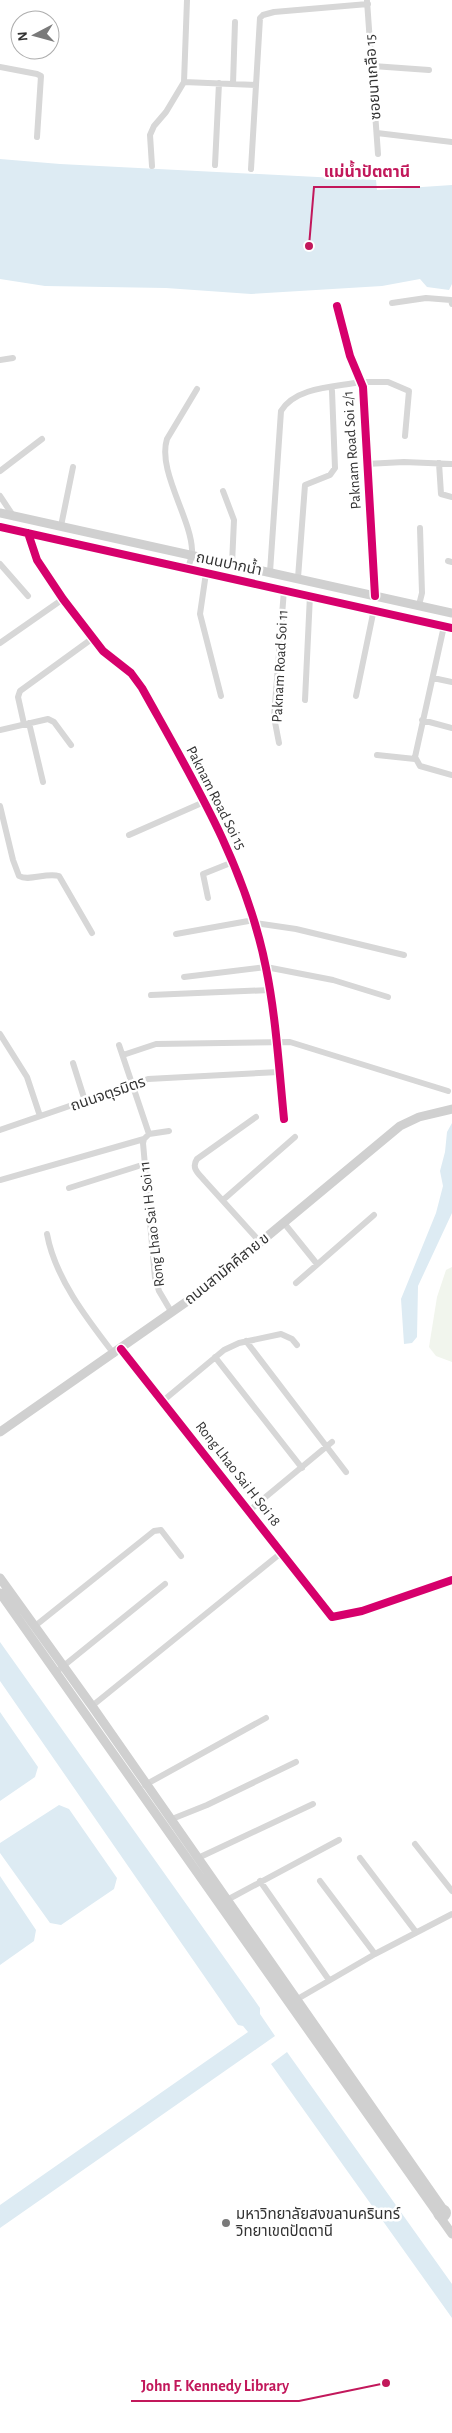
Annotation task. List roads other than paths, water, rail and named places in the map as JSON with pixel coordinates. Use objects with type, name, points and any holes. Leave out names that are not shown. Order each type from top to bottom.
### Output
[{"type":"main road","name":"ถนนปากน้ำ","points":[[0,513],[452,613]]},
{"type":"main road","name":"ถนนปากน้ำ","points":[[0,526],[448,627]]},
{"type":"main road","points":[[256,584],[258,570]]},
{"type":"main road","name":"ถนนสามัคคีสาย ข","points":[[0,1432],[172,1313],[260,1243],[400,1126],[419,1117],[451,1109]]},
{"type":"main road","points":[[0,1578],[172,1819],[293,2002]]},
{"type":"main road","points":[[0,1593],[444,2215],[452,2234]]},
{"type":"street","points":[[152,166],[150,135],[184,82],[187,0]]},
{"type":"street","points":[[250,169],[259,23],[263,15],[367,2]]},
{"type":"street","name":"ซอยนาเกลือ 15","points":[[367,2],[378,154]]},
{"type":"street","points":[[233,84],[235,22]]},
{"type":"street","points":[[373,66],[429,70]]},
{"type":"street","points":[[0,67],[41,76],[37,137]]},
{"type":"street","points":[[184,82],[256,85]]},
{"type":"street","points":[[215,165],[219,83]]},
{"type":"street","points":[[377,133],[452,142]]},
{"type":"street","points":[[392,304],[426,298],[452,301]]},
{"type":"street","name":"Paknam Road Soi 2/1","points":[[337,306],[358,383],[366,464],[375,596]]},
{"type":"street","points":[[0,360],[12,358]]},
{"type":"street","points":[[270,572],[281,411],[290,401],[308,392],[358,383],[388,382],[409,391],[406,436]]},
{"type":"street","points":[[188,569],[192,555],[192,546],[165,452],[167,439],[197,389]]},
{"type":"street","points":[[298,578],[306,485],[334,472],[332,392]]},
{"type":"street","points":[[0,471],[42,439]]},
{"type":"street","points":[[440,463],[441,494],[452,497]]},
{"type":"street","points":[[366,464],[452,464]]},
{"type":"street","points":[[61,526],[73,467]]},
{"type":"street","points":[[223,491],[234,520],[232,564]]},
{"type":"street","points":[[0,496],[14,517]]},
{"type":"street","points":[[419,605],[422,593],[420,528]]},
{"type":"street","name":"Paknam Road Soi 15","points":[[28,532],[37,560],[63,599],[103,651],[131,673],[142,688],[204,802],[233,862],[254,921],[266,967],[284,1119]]},
{"type":"street","points":[[0,564],[19,583],[28,596]]},
{"type":"street","points":[[206,573],[200,614],[221,696]]},
{"type":"street","name":"Paknam Road Soi 11","points":[[279,743],[274,717],[284,590]]},
{"type":"street","points":[[305,700],[310,595]]},
{"type":"street","points":[[0,643],[63,599]]},
{"type":"street","points":[[356,696],[374,609]]},
{"type":"street","points":[[448,627],[415,752],[420,766],[452,775]]},
{"type":"street","points":[[42,782],[18,697],[20,691],[93,638]]},
{"type":"street","points":[[433,678],[452,682]]},
{"type":"street","points":[[0,730],[44,719],[51,720],[71,745]]},
{"type":"street","points":[[422,720],[452,728]]},
{"type":"street","points":[[377,755],[416,759]]},
{"type":"street","points":[[129,835],[204,802]]},
{"type":"street","points":[[0,806],[17,873],[24,878],[48,874],[60,876],[92,933]]},
{"type":"street","points":[[208,898],[203,874],[233,862]]},
{"type":"street","points":[[176,934],[254,921],[404,954]]},
{"type":"street","points":[[184,977],[266,967],[333,980],[388,997]]},
{"type":"street","points":[[151,995],[270,990]]},
{"type":"street","points":[[0,1034],[27,1077],[40,1116]]},
{"type":"street","points":[[123,1055],[156,1044],[296,1042],[448,1091]]},
{"type":"street","name":"Rong Lhao Sai H Soi 11","points":[[119,1045],[133,1086],[146,1136],[145,1164],[155,1278],[159,1291],[172,1313]]},
{"type":"street","points":[[73,1063],[85,1101]]},
{"type":"street","name":"ถนนจตุรมิตร","points":[[0,1130],[133,1086],[148,1079],[279,1072]]},
{"type":"street","points":[[256,1117],[195,1163],[195,1170],[224,1200],[260,1243]]},
{"type":"street","points":[[0,1180],[146,1136],[169,1131]]},
{"type":"street","points":[[224,1200],[295,1137]]},
{"type":"street","points":[[69,1188],[145,1164]]},
{"type":"street","points":[[296,1283],[374,1215]]},
{"type":"street","points":[[284,1223],[317,1264]]},
{"type":"street","name":"Rong Lhao Sai H Soi 18","points":[[47,1234],[50,1247],[65,1280],[87,1318],[164,1400],[332,1617],[362,1611],[452,1580]]},
{"type":"street","points":[[164,1400],[228,1348],[246,1341],[281,1334],[292,1339],[297,1346]]},
{"type":"street","points":[[246,1341],[346,1472]]},
{"type":"street","points":[[215,1357],[302,1468]]},
{"type":"street","points":[[250,1510],[332,1442]]},
{"type":"street","points":[[34,1626],[154,1531],[161,1530],[181,1556]]},
{"type":"street","points":[[92,1706],[281,1553]]},
{"type":"street","points":[[56,1672],[165,1584]]},
{"type":"street","points":[[139,1790],[266,1718]]},
{"type":"street","points":[[172,1819],[207,1805],[296,1762]]},
{"type":"street","points":[[198,1858],[313,1804]]},
{"type":"street","points":[[227,1900],[339,1840]]},
{"type":"street","points":[[415,1844],[452,1891]]},
{"type":"street","points":[[360,1858],[416,1932]]},
{"type":"street","points":[[260,1881],[329,1980]]},
{"type":"street","points":[[320,1881],[375,1954]]},
{"type":"street","points":[[293,2002],[375,1954],[452,1914]]},
{"type":"place","name":"แม่น้ำปัตตานี","points":[[309,246]]},
{"type":"place","name":"มหาวิทยาลัยสงขลานครินทร์ วิทยาเขตปัตตานี","points":[[226,2223]]},
{"type":"place","name":"John F. Kennedy Library","points":[[386,2383]]}]
